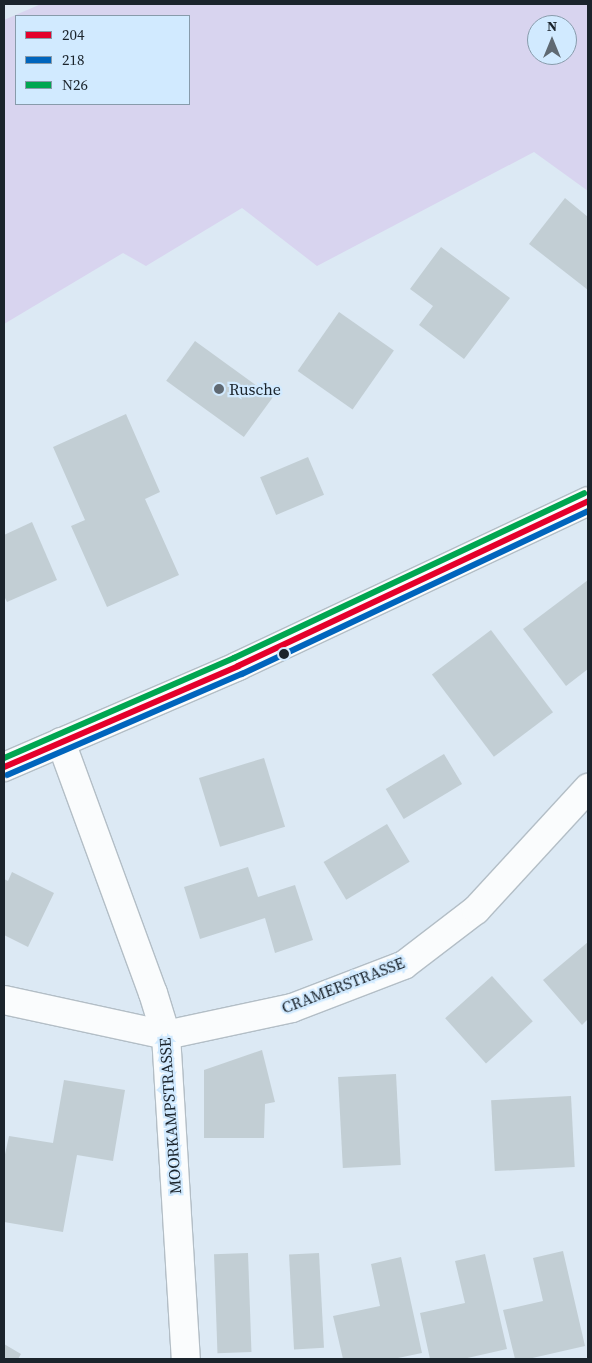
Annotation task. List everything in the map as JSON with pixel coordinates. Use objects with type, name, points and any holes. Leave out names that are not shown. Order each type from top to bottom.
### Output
[{"type":"street","points":[[4,767],[238,666],[588,502]]},
{"type":"street","name":"MOORKAMPSTRASSE","points":[[61,742],[153,992],[166,1035],[186,1359]]},
{"type":"street","name":"CRAMERSTRASSE","points":[[4,1000],[166,1035],[292,1008],[404,965],[476,910],[588,788]]},
{"type":"shaded area","points":[[41,4],[588,4],[588,191],[534,152],[317,266],[242,208],[146,266],[123,253],[4,324],[4,20],[15,15],[15,105],[190,105],[190,15],[16,15]]},
{"type":"building","points":[[565,198],[588,217],[588,290],[529,244]]},
{"type":"building","points":[[441,247],[510,298],[464,359],[419,325],[433,306],[410,289]]},
{"type":"building","points":[[339,312],[394,350],[353,409],[298,371]]},
{"type":"building","name":"Rusche","points":[[195,341],[273,397],[244,437],[166,381]]},
{"type":"building","points":[[126,414],[160,492],[145,499],[179,575],[107,607],[71,526],[85,520],[53,447]]},
{"type":"building","points":[[308,457],[324,495],[276,515],[260,477]]},
{"type":"building","points":[[32,522],[57,580],[7,602],[4,596],[4,535]]},
{"type":"building","points":[[588,580],[588,669],[566,686],[523,629]]},
{"type":"building","points":[[491,630],[553,712],[494,757],[432,675]]},
{"type":"building","points":[[444,754],[462,784],[404,819],[386,789]]},
{"type":"building","points":[[264,758],[285,827],[220,847],[199,778]]},
{"type":"building","points":[[387,824],[410,862],[346,900],[324,862]]},
{"type":"building","points":[[248,867],[258,897],[295,885],[313,940],[275,953],[265,918],[200,939],[184,887]]},
{"type":"building","points":[[12,872],[54,893],[28,947],[4,935],[4,879],[8,881]]},
{"type":"building","points":[[588,942],[588,1019],[582,1025],[543,980]]},
{"type":"building","points":[[492,976],[533,1021],[486,1063],[445,1018]]},
{"type":"building","points":[[262,1050],[275,1102],[265,1104],[264,1138],[204,1138],[204,1070]]},
{"type":"building","points":[[396,1074],[401,1165],[343,1168],[338,1077]]},
{"type":"building","points":[[64,1080],[125,1090],[113,1161],[77,1155],[63,1232],[4,1222],[4,1159],[9,1136],[53,1143]]},
{"type":"building","points":[[571,1096],[575,1167],[495,1171],[491,1100]]},
{"type":"building","points":[[563,1251],[585,1346],[528,1359],[515,1359],[503,1310],[543,1301],[533,1258]]},
{"type":"building","points":[[248,1253],[251,1352],[217,1353],[214,1254]]},
{"type":"building","points":[[319,1253],[324,1348],[294,1349],[289,1255]]},
{"type":"building","points":[[485,1254],[507,1349],[463,1359],[430,1359],[420,1313],[465,1303],[455,1261]]},
{"type":"building","points":[[401,1257],[422,1353],[393,1359],[343,1359],[333,1316],[380,1306],[371,1264]]},
{"type":"building","points":[[4,1344],[21,1354],[18,1359],[4,1359]]},
{"type":"transit line","name":"N26","points":[[4,758],[234,658],[584,493]]},
{"type":"transit line","name":"204","points":[[4,767],[238,666],[588,501]]},
{"type":"transit line","name":"218","points":[[7,775],[242,674],[588,511]]},
{"type":"place","name":"Rusche","points":[[219,389]]}]
